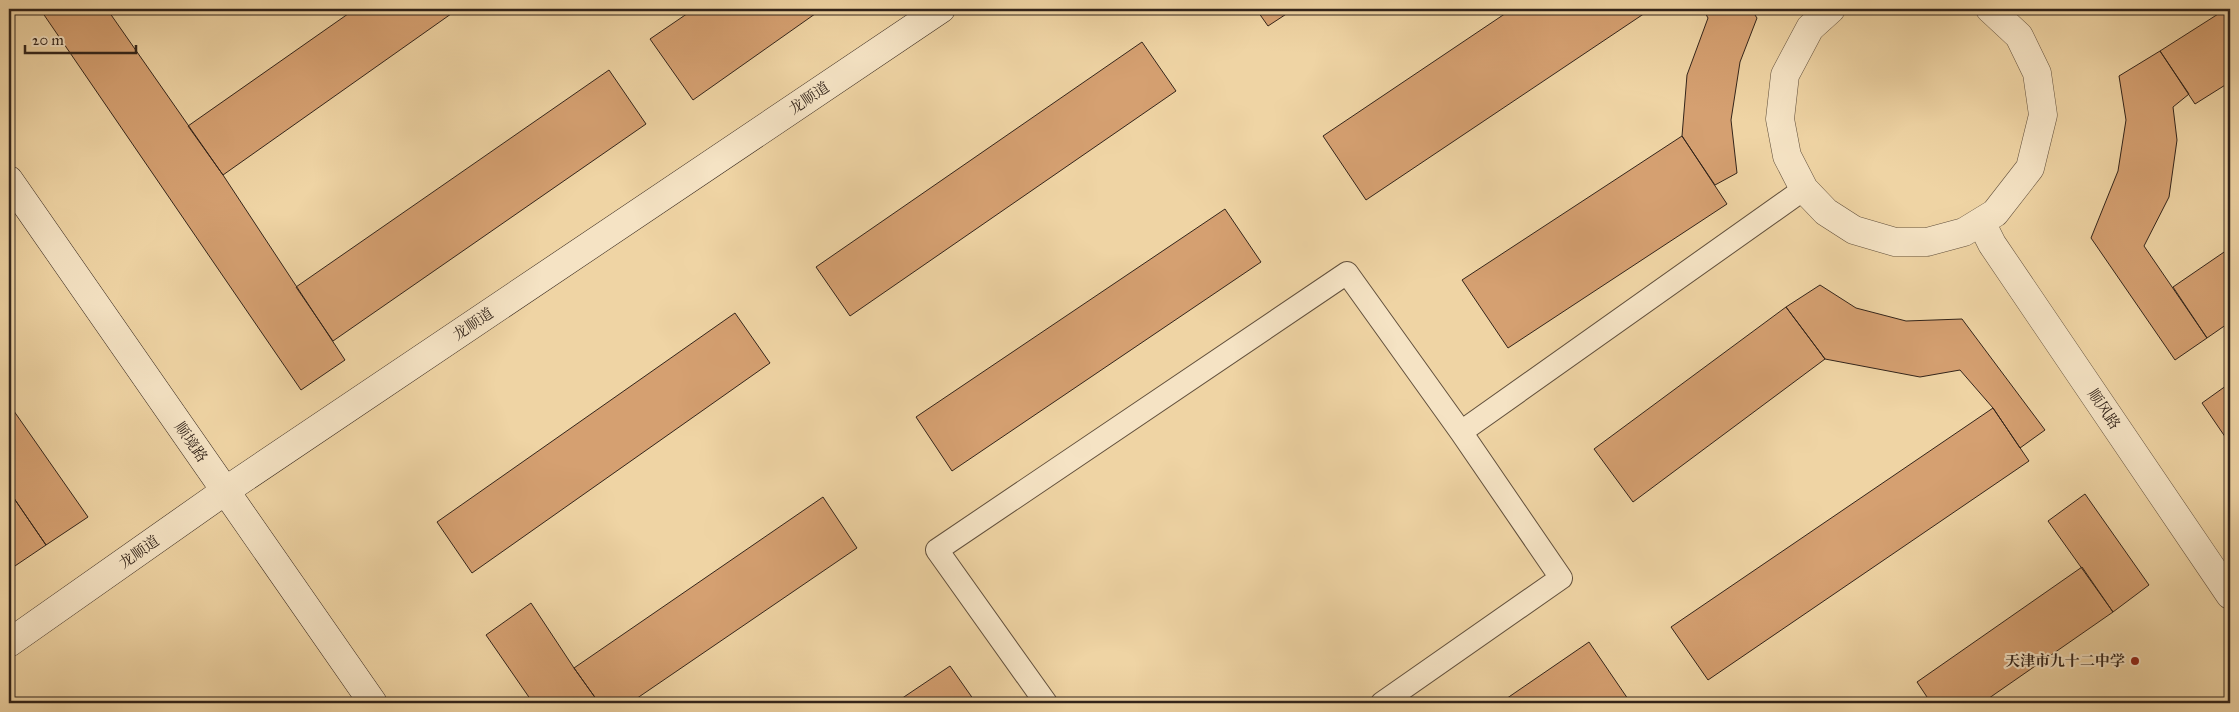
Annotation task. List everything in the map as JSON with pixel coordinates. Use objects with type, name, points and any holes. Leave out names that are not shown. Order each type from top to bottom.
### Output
[{"type":"street","name":"龙顺道","points":[[9,643],[226,491],[941,9]]},
{"type":"street","points":[[1831,9],[1810,28],[1785,75],[1780,119],[1787,156],[1804,188],[1826,212],[1854,230],[1895,242],[1927,242],[1964,232],[1995,213],[2030,168],[2043,115],[2037,73],[2019,36],[1990,9]]},
{"type":"street","name":"顺境路","points":[[9,180],[373,703]]},
{"type":"street","name":"顺风路","points":[[1981,222],[1992,244],[2230,595]]},
{"type":"lane","points":[[1461,432],[1804,188]]},
{"type":"lane","points":[[1046,703],[937,550],[1347,273],[1461,432],[1561,578],[1382,703]]},
{"type":"building","points":[[40,9],[107,9],[223,175],[345,360],[301,390]]},
{"type":"building","points":[[355,9],[458,9],[223,175],[188,126]]},
{"type":"building","points":[[694,9],[822,9],[693,100],[650,39]]},
{"type":"building","points":[[1256,9],[1294,9],[1268,26]]},
{"type":"building","points":[[1512,9],[1651,9],[1366,200],[1323,136]]},
{"type":"building","points":[[1703,9],[1751,9],[1757,18],[1740,62],[1731,120],[1737,173],[1715,185],[1682,136],[1687,75],[1708,18]]},
{"type":"building","points":[[2226,9],[2230,9],[2230,82],[2195,104],[2160,51]]},
{"type":"building","points":[[1142,42],[1176,91],[850,316],[816,267]]},
{"type":"building","points":[[2160,51],[2189,94],[2173,107],[2177,140],[2169,197],[2144,246],[2207,338],[2175,360],[2091,238],[2118,171],[2126,120],[2119,76]]},
{"type":"building","points":[[609,70],[646,124],[333,341],[296,287]]},
{"type":"building","points":[[1682,136],[1727,204],[1508,348],[1462,280]]},
{"type":"building","points":[[1225,209],[1261,262],[952,471],[916,417]]},
{"type":"building","points":[[2230,248],[2230,322],[2207,338],[2173,287]]},
{"type":"building","points":[[1820,285],[1856,308],[1906,321],[1962,319],[2045,430],[2020,448],[1993,408],[1960,370],[1920,377],[1825,359],[1786,307]]},
{"type":"building","points":[[1786,307],[1825,359],[1633,502],[1594,449]]},
{"type":"building","points":[[735,313],[770,363],[472,573],[437,522]]},
{"type":"building","points":[[2230,383],[2230,444],[2202,403]]},
{"type":"building","points":[[9,404],[88,517],[46,545],[9,491]]},
{"type":"building","points":[[1993,408],[2029,461],[1708,680],[1671,627]]},
{"type":"building","points":[[9,491],[46,545],[9,570]]},
{"type":"building","points":[[2085,494],[2149,585],[2113,612],[2048,521]]},
{"type":"building","points":[[823,497],[857,548],[630,703],[599,703],[574,668]]},
{"type":"building","points":[[2082,567],[2113,612],[1982,703],[1931,703],[1917,682]]},
{"type":"building","points":[[531,603],[599,703],[533,703],[486,635]]},
{"type":"building","points":[[1589,642],[1628,699],[1622,703],[1500,703]]},
{"type":"building","points":[[950,666],[976,703],[895,703]]},
{"type":"place","name":"天津市九十二中学","points":[[2135,661]]}]
